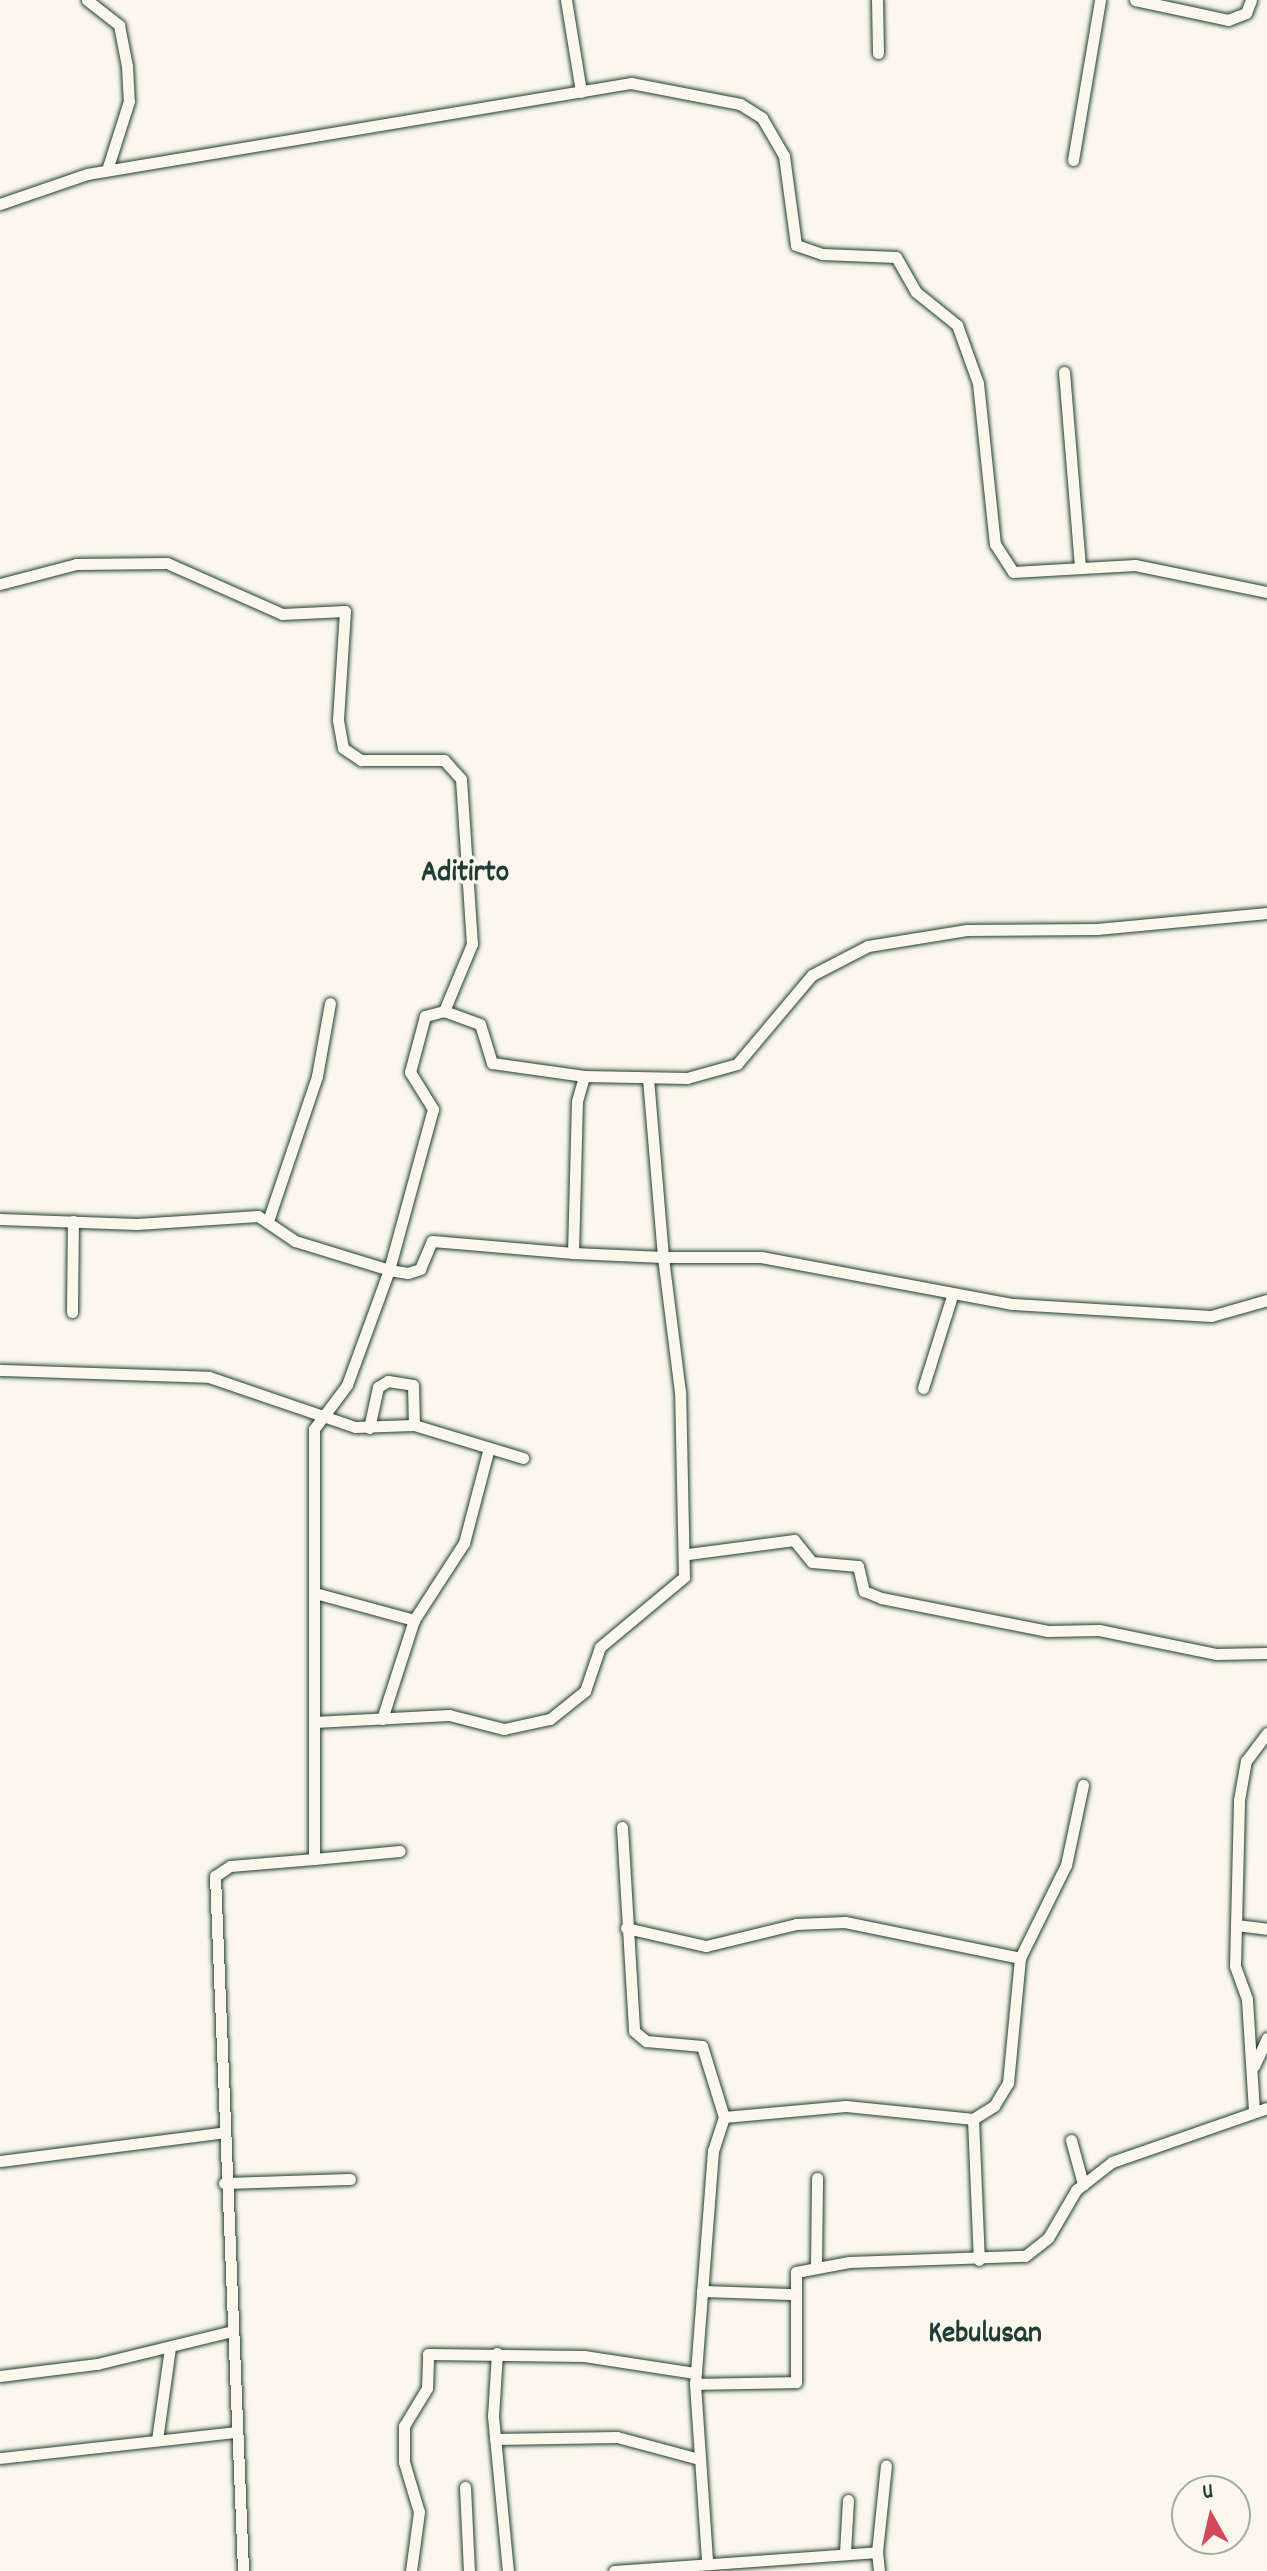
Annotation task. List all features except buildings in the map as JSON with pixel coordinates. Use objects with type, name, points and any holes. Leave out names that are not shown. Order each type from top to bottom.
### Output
[{"type":"street","points":[[87,0],[119,25],[127,66],[129,101],[107,170]]},
{"type":"street","points":[[566,0],[581,92]]},
{"type":"street","points":[[877,0],[878,53]]},
{"type":"street","points":[[1073,160],[1100,0]]},
{"type":"street","points":[[1135,0],[1228,20],[1246,13],[1251,0]]},
{"type":"street","points":[[0,204],[38,185],[107,170],[581,92],[665,85],[740,104],[762,118],[784,156],[796,245],[822,254],[896,257],[916,292],[957,325],[978,383],[990,520],[1005,564],[1027,574],[1080,566],[1158,567],[1267,592]]},
{"type":"street","points":[[1064,372],[1080,566]]},
{"type":"street","points":[[0,584],[76,564],[167,563],[282,614],[345,611],[338,720],[343,748],[361,760],[444,760],[461,779],[472,944],[444,1011]]},
{"type":"street","points":[[314,1859],[313,1437],[322,1417],[347,1385],[389,1270],[433,1116],[432,1103],[412,1086],[413,1060],[425,1016],[444,1011],[480,1024],[492,1063],[584,1076],[687,1078],[737,1064],[812,975],[898,937],[1267,913]]},
{"type":"street","points":[[269,1218],[317,1076],[330,1003]]},
{"type":"street","points":[[573,1253],[576,1116],[584,1076]]},
{"type":"street","points":[[314,1722],[449,1715],[504,1729],[550,1719],[585,1691],[600,1647],[674,1590],[688,1554],[680,1392],[663,1257],[648,1078]]},
{"type":"street","points":[[0,1219],[269,1218],[295,1241],[389,1270],[417,1272],[438,1240],[573,1253],[761,1257],[952,1296],[1202,1316],[1267,1300]]},
{"type":"street","points":[[72,1312],[73,1221]]},
{"type":"street","points":[[923,1388],[952,1296]]},
{"type":"street","points":[[0,1370],[209,1377],[322,1417],[369,1428],[414,1425],[523,1458]]},
{"type":"street","points":[[369,1428],[378,1387],[388,1381],[413,1385],[414,1425]]},
{"type":"street","points":[[382,1719],[414,1620],[464,1543],[489,1448]]},
{"type":"street","points":[[688,1554],[794,1540],[812,1562],[858,1566],[864,1591],[881,1598],[1048,1631],[1099,1630],[1216,1654],[1267,1653]]},
{"type":"street","points":[[315,1593],[414,1620]]},
{"type":"street","points":[[1254,2111],[1254,2067],[1236,1970],[1236,1925],[1243,1769],[1267,1733]]},
{"type":"street","points":[[724,2117],[846,2106],[973,2119],[1002,2098],[1010,2078],[1020,1958],[1066,1865],[1083,1785]]},
{"type":"street","points":[[622,1827],[634,2031],[646,2041],[702,2046],[724,2117],[713,2151],[695,2378],[707,2560]]},
{"type":"street","points":[[243,2571],[228,2332],[215,1876],[230,1866],[400,1851]]},
{"type":"street","points":[[626,1928],[706,1946],[796,1924],[845,1922],[1020,1958]]},
{"type":"street","points":[[1236,1925],[1267,1929]]},
{"type":"street","points":[[1254,2067],[1267,2038]]},
{"type":"street","points":[[411,2571],[419,2512],[403,2435],[410,2409],[427,2388],[426,2358],[433,2352],[584,2356],[695,2378],[796,2382],[791,2294],[796,2272],[816,2265],[979,2260],[1038,2249],[1083,2184],[1138,2149],[1267,2108]]},
{"type":"street","points":[[973,2119],[979,2260]]},
{"type":"street","points":[[0,2161],[220,2133]]},
{"type":"street","points":[[1071,2140],[1083,2184]]},
{"type":"street","points":[[816,2265],[817,2178]]},
{"type":"street","points":[[224,2183],[350,2179]]},
{"type":"street","points":[[702,2291],[791,2294]]},
{"type":"street","points":[[0,2376],[170,2347],[228,2332]]},
{"type":"street","points":[[157,2440],[170,2347]]},
{"type":"street","points":[[497,2353],[495,2439],[508,2571]]},
{"type":"street","points":[[0,2458],[234,2432]]},
{"type":"street","points":[[495,2439],[617,2437],[699,2459]]},
{"type":"street","points":[[879,2571],[877,2552],[886,2465]]},
{"type":"street","points":[[465,2487],[469,2571]]},
{"type":"street","points":[[845,2553],[848,2500]]},
{"type":"street","points":[[614,2571],[707,2560],[877,2552]]},
{"type":"district","name":"Aditirto","points":[[465,875]]},
{"type":"district","name":"Kebulusan","points":[[985,2336]]}]
